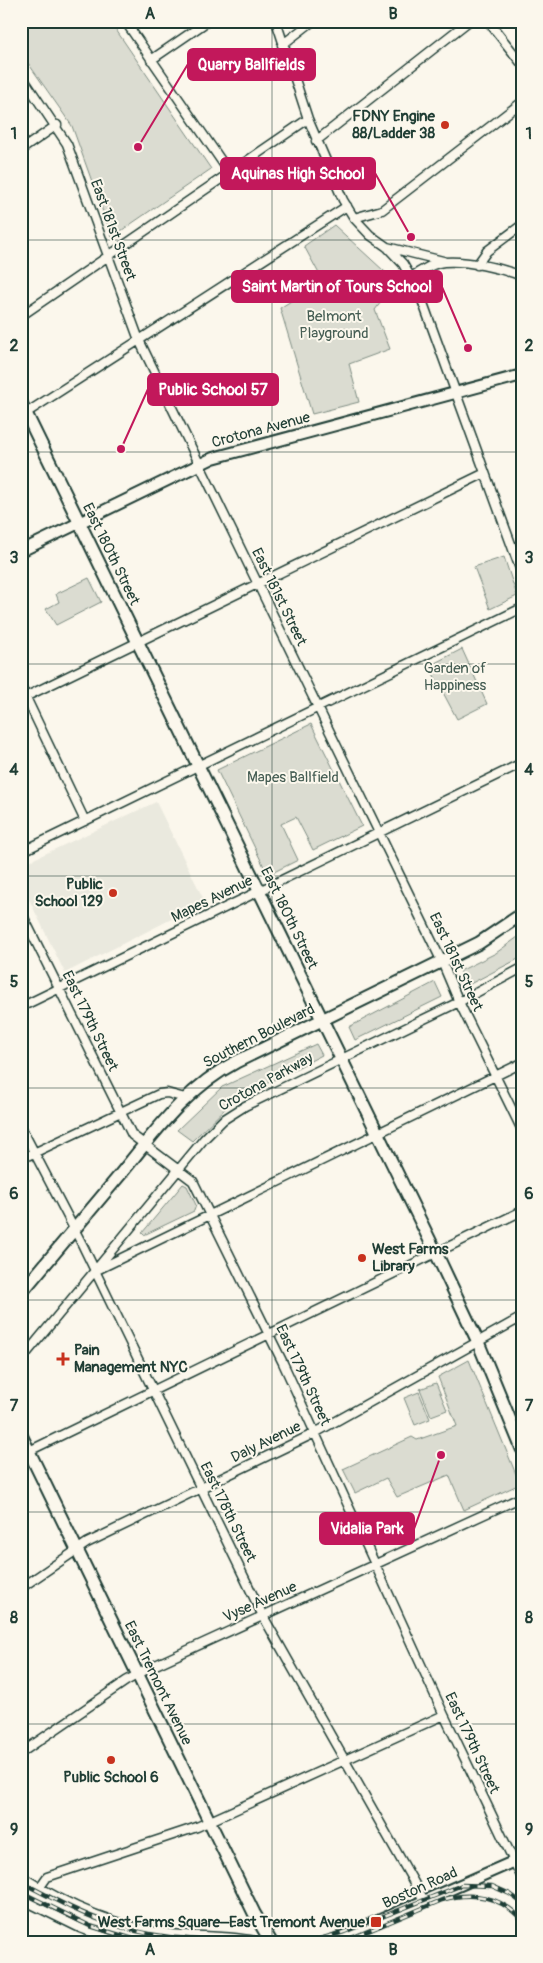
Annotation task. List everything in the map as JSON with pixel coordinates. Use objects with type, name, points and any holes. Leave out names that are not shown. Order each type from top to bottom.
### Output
[{"type":"main road","name":"East 180th Street","points":[[23,411],[80,523],[436,1253],[478,1342],[522,1449]]},
{"type":"main road","name":"Southern Boulevard","points":[[21,1293],[185,1098],[216,1073],[494,935],[522,914]]},
{"type":"main road","name":"East Tremont Avenue","points":[[21,1436],[209,1821],[258,1920],[271,1942]]},
{"type":"main road","points":[[21,1887],[37,1890],[106,1927],[166,1942]]},
{"type":"street","points":[[125,21],[229,172]]},
{"type":"street","points":[[151,60],[208,21]]},
{"type":"street","points":[[282,45],[313,21]]},
{"type":"street","points":[[316,140],[469,21]]},
{"type":"street","points":[[488,21],[522,64]]},
{"type":"street","points":[[276,22],[282,45],[316,140],[347,206],[354,218],[370,235],[387,247],[412,276],[522,574]]},
{"type":"street","name":"East 181st Street","points":[[21,75],[57,126],[67,144],[139,340],[522,1130]]},
{"type":"street","points":[[354,218],[382,210],[522,102]]},
{"type":"street","points":[[21,316],[308,119]]},
{"type":"street","points":[[21,150],[57,126]]},
{"type":"street","points":[[23,411],[139,340],[347,206]]},
{"type":"street","points":[[477,265],[487,251],[522,225]]},
{"type":"street","points":[[387,247],[445,262],[496,268],[521,277]]},
{"type":"street","points":[[412,276],[425,268],[445,262]]},
{"type":"street","name":"Crotona Avenue","points":[[21,551],[213,458],[522,375]]},
{"type":"street","points":[[24,698],[485,472]]},
{"type":"street","points":[[21,852],[522,608]]},
{"type":"street","points":[[21,687],[24,698],[86,820]]},
{"type":"street","name":"Mapes Avenue","points":[[21,1007],[522,763]]},
{"type":"street","name":"East 179th Street","points":[[21,912],[132,1136],[194,1180],[315,1433],[444,1715],[518,1861],[522,1878]]},
{"type":"street","name":"Crotona Parkway","points":[[21,1360],[180,1169],[224,1120],[245,1106],[460,1002],[522,968]]},
{"type":"street","points":[[95,1271],[522,1063]]},
{"type":"street","points":[[21,1159],[162,1093],[185,1098]]},
{"type":"street","name":"East 178th Street","points":[[21,1127],[95,1271],[263,1616],[425,1902]]},
{"type":"street","points":[[29,1451],[522,1211]]},
{"type":"street","name":"Daly Avenue","points":[[21,1588],[87,1543],[315,1433],[522,1317]]},
{"type":"street","name":"Vyse Avenue","points":[[21,1753],[138,1674],[522,1497]]},
{"type":"street","points":[[37,1890],[47,1877],[209,1821],[444,1715]]},
{"type":"street","name":"Boston Road","points":[[330,1942],[518,1861]]},
{"type":"street","points":[[21,1876],[37,1890],[131,1926],[169,1933],[260,1942]]},
{"type":"street","points":[[21,1899],[80,1928],[117,1942]]},
{"type":"shaded area","name":"Public School 129","points":[[156,802],[205,902],[65,973],[21,883],[21,865]]},
{"type":"green space","points":[[21,21],[110,21],[211,169],[112,237],[72,126],[21,53]]},
{"type":"green space","name":"Belmont Playground","points":[[334,225],[396,282],[375,310],[390,349],[349,364],[359,402],[312,414],[280,308],[323,281],[304,246]]},
{"type":"green space","points":[[504,557],[517,596],[490,609],[474,567]]},
{"type":"green space","points":[[89,578],[101,602],[56,625],[46,609],[59,602],[56,594]]},
{"type":"green space","name":"Garden of Happiness","points":[[462,649],[487,704],[457,719],[429,666]]},
{"type":"green space","name":"Mapes Ballfield","points":[[311,724],[362,826],[313,850],[296,817],[281,824],[298,860],[268,875],[217,770]]},
{"type":"green space","points":[[522,934],[522,957],[468,985],[460,971],[496,953]]},
{"type":"green space","points":[[435,982],[442,997],[355,1040],[349,1027]]},
{"type":"green space","points":[[316,1044],[322,1055],[233,1101],[192,1141],[177,1130],[222,1087]]},
{"type":"green space","points":[[183,1184],[187,1186],[196,1205],[194,1211],[144,1235],[142,1233]]},
{"type":"green space","points":[[469,1360],[520,1484],[464,1510],[449,1475],[397,1497],[386,1478],[355,1493],[343,1469],[412,1437],[417,1440],[457,1426],[438,1377]]},
{"type":"green space","points":[[436,1383],[447,1410],[431,1416],[420,1389]]},
{"type":"green space","points":[[419,1392],[430,1419],[415,1425],[404,1398]]},
{"type":"railway","points":[[21,1882],[75,1910],[136,1931],[192,1940],[220,1942]]},
{"type":"railway","points":[[310,1942],[344,1932],[462,1885],[492,1886],[510,1894],[522,1903]]},
{"type":"railway","points":[[21,1892],[90,1926],[143,1942]]},
{"type":"railway","points":[[342,1942],[453,1897],[475,1896],[495,1901],[505,1905],[522,1920]]},
{"type":"place","name":"FDNY Engine 88/Ladder 38","points":[[445,125]]},
{"type":"place","name":"Quarry Ballfields","points":[[138,147]]},
{"type":"place","name":"Aquinas High School","points":[[411,237]]},
{"type":"place","name":"Saint Martin of Tours School","points":[[468,348]]},
{"type":"place","name":"Public School 57","points":[[121,449]]},
{"type":"place","name":"Public School 129","points":[[113,893]]},
{"type":"place","name":"West Farms Library","points":[[362,1258]]},
{"type":"place","name":"Pain Management NYC","points":[[63,1359]]},
{"type":"place","name":"Vidalia Park","points":[[441,1455]]},
{"type":"place","name":"Public School 6","points":[[111,1760]]},
{"type":"place","name":"West Farms Square–East Tremont Avenue","points":[[376,1922]]}]
